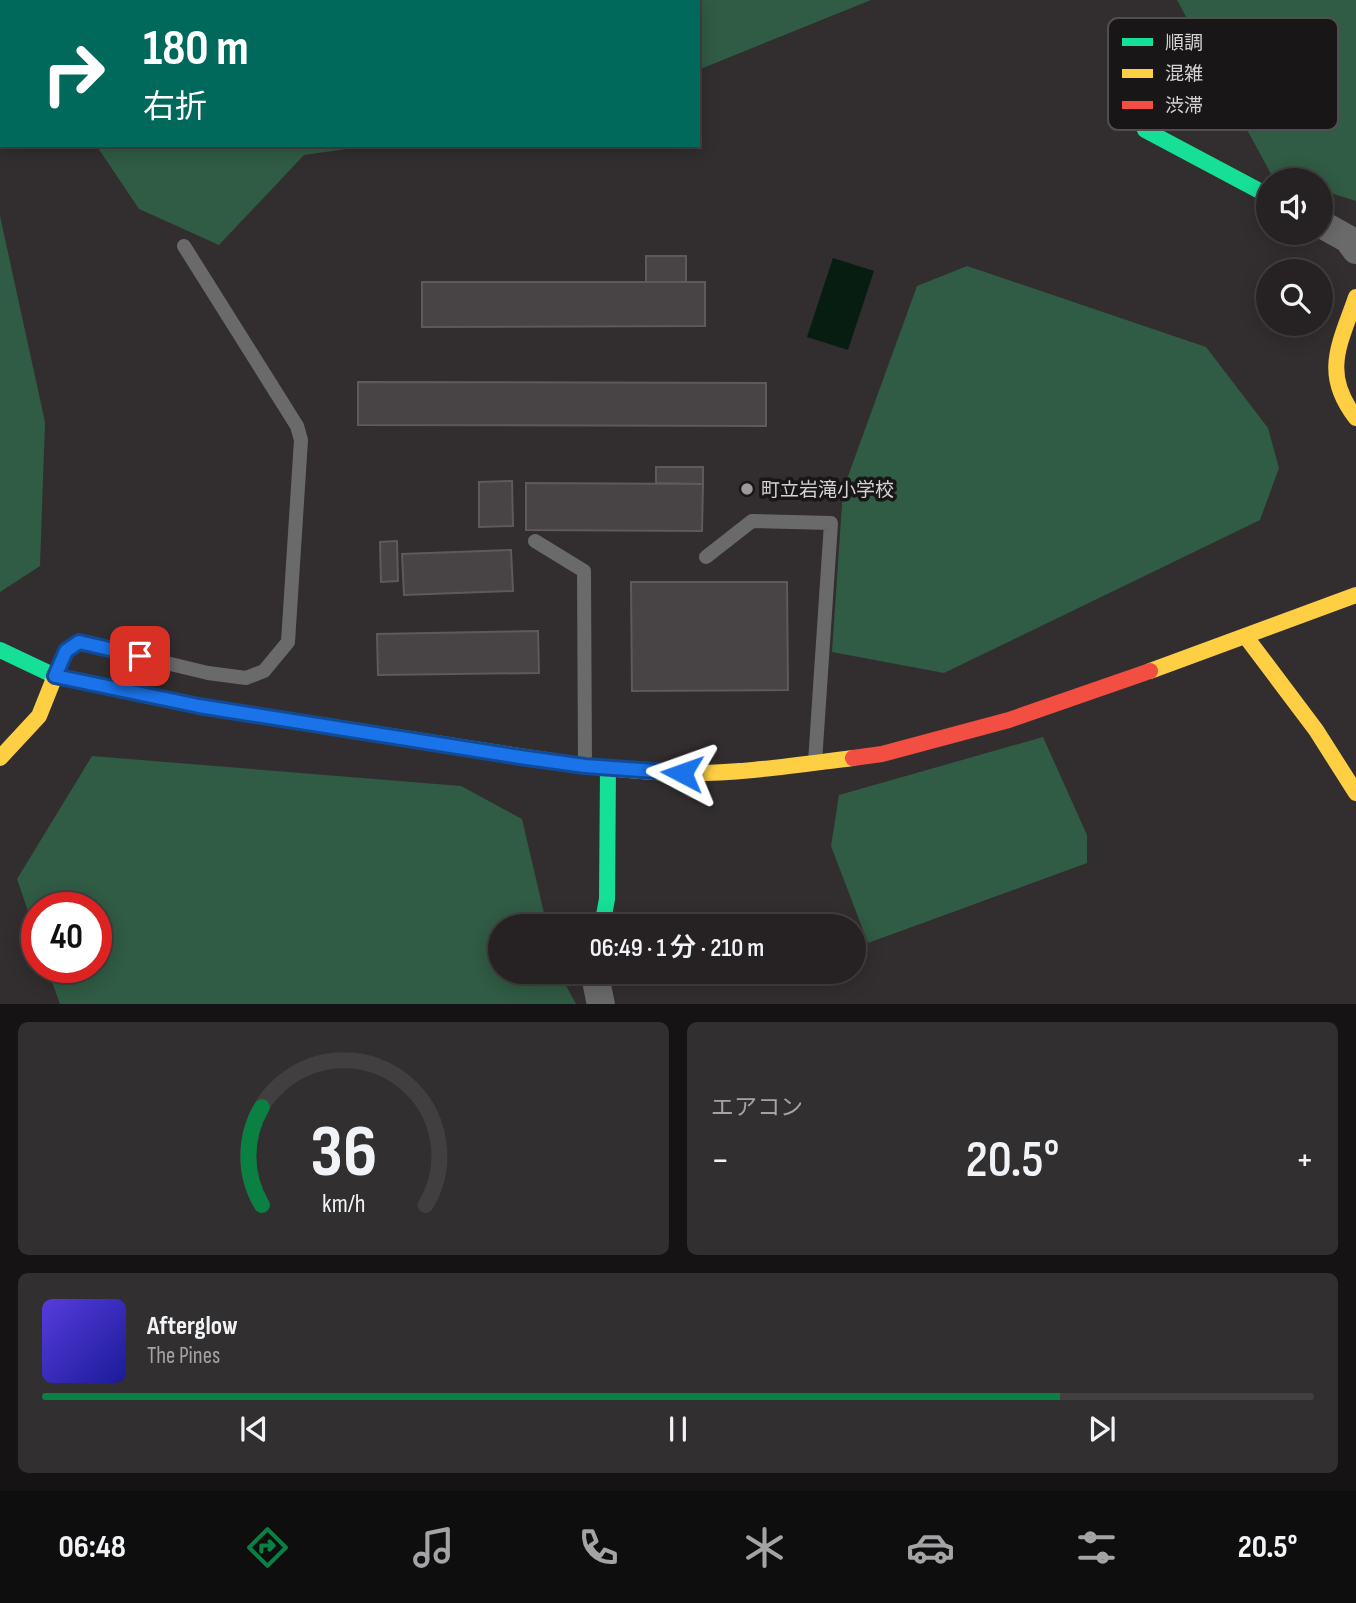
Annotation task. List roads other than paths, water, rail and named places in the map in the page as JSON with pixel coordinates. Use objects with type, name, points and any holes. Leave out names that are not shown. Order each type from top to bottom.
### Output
[{"type":"street","points":[[1145,130],[1256,189]]},
{"type":"street","points":[[1333,231],[1348,239],[1356,250]]},
{"type":"street","points":[[1356,297],[1335,362],[1339,387],[1356,418]]},
{"type":"street","points":[[0,650],[55,676],[199,706],[585,766],[682,773],[767,769],[882,754],[1009,720],[1356,596]]},
{"type":"street","points":[[1246,636],[1316,730],[1356,793]]},
{"type":"street","points":[[0,758],[39,716],[55,676]]},
{"type":"street","points":[[604,914],[607,899],[608,767]]},
{"type":"street","points":[[597,984],[601,1004]]},
{"type":"lane","points":[[55,676],[66,651],[79,642],[208,673],[246,678],[264,671],[288,642],[301,440],[297,426],[184,246]]},
{"type":"lane","points":[[706,556],[752,521],[831,523],[815,764]]},
{"type":"lane","points":[[536,541],[584,571],[585,766]]},
{"type":"place","name":"町立岩滝小学校","points":[[747,489]]}]
